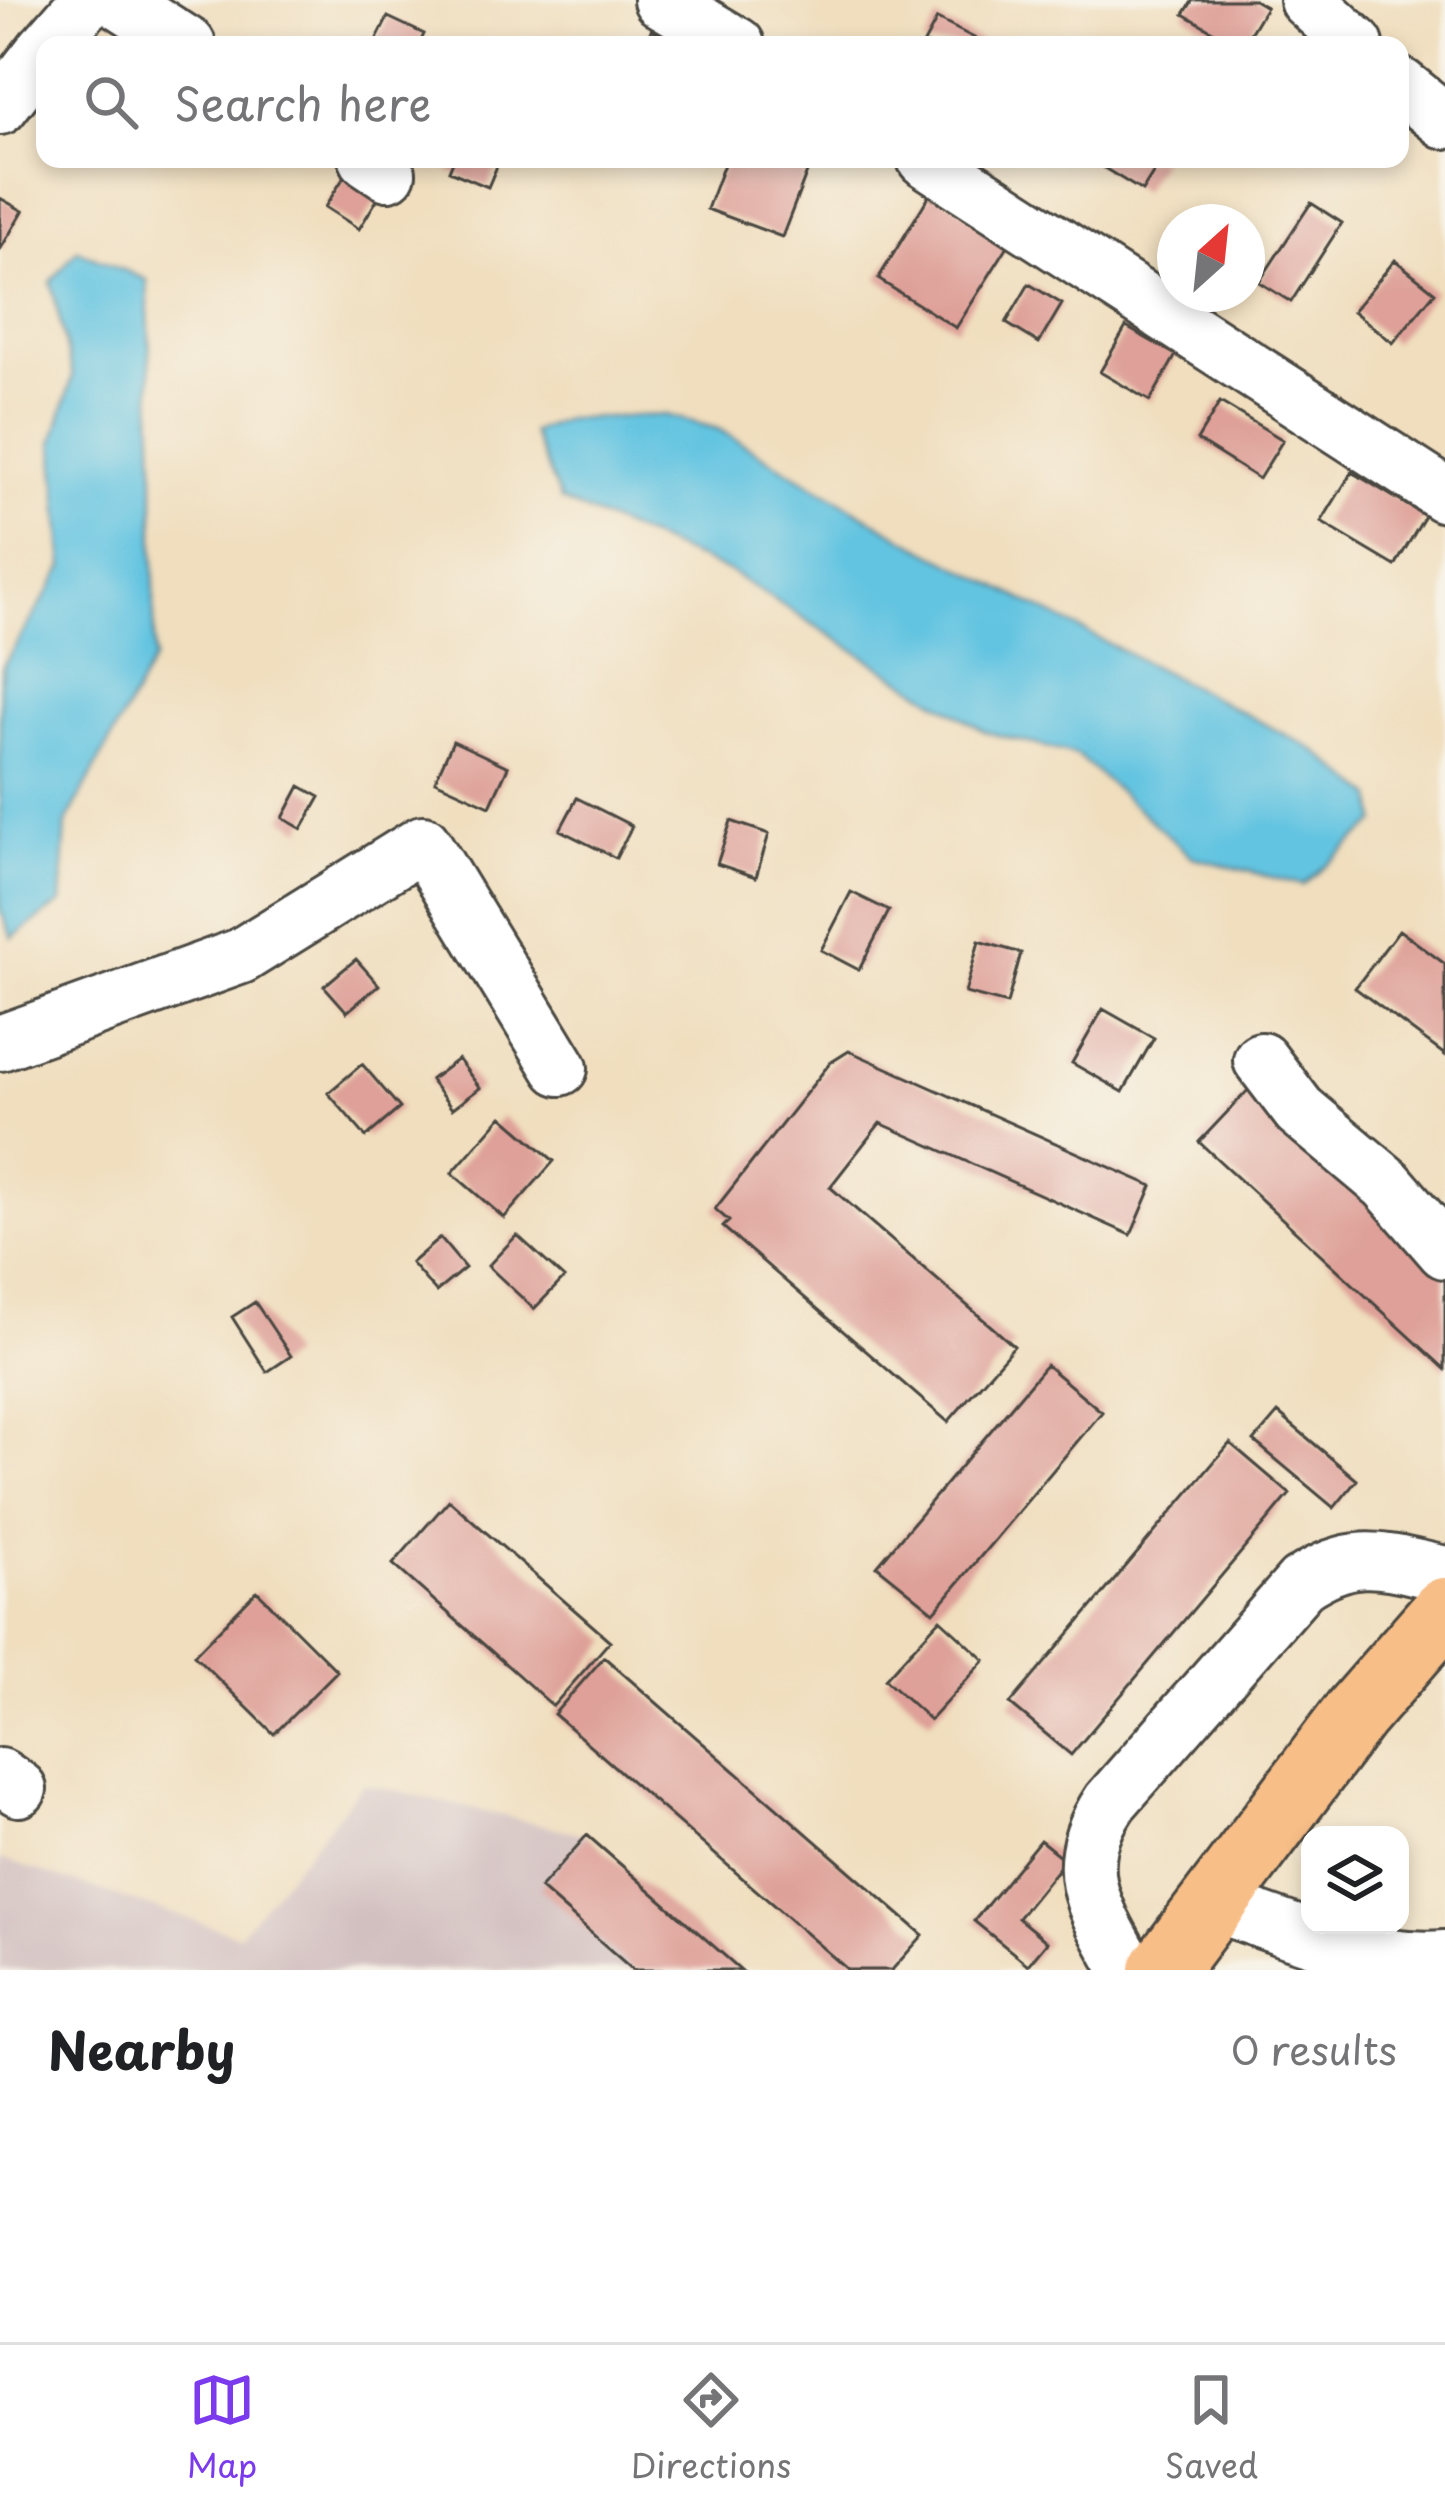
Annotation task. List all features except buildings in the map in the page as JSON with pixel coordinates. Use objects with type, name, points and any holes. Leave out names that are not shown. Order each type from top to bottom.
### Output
[{"type":"main road","points":[[1163,1970],[1356,1713],[1445,1611]]},
{"type":"street","points":[[57,36],[88,0]]},
{"type":"street","points":[[118,0],[174,36]]},
{"type":"street","points":[[661,0],[722,36]]},
{"type":"street","points":[[1307,0],[1346,36]]},
{"type":"street","points":[[0,107],[36,61]]},
{"type":"street","points":[[1409,92],[1445,121]]},
{"type":"street","points":[[939,168],[1445,495]]},
{"type":"street","points":[[0,1042],[241,956],[423,843],[560,1068]]},
{"type":"street","points":[[1261,1060],[1299,1110],[1388,1184],[1445,1251]]},
{"type":"street","points":[[1129,1970],[1089,1895],[1091,1839],[1110,1802],[1301,1584],[1329,1566],[1354,1558],[1445,1574]]},
{"type":"street","points":[[1212,1903],[1359,1953],[1399,1960],[1445,1958]]},
{"type":"shaded area","points":[[363,1784],[587,1835],[741,1970],[0,1970],[0,1859],[239,1935]]},
{"type":"water","points":[[77,250],[147,280],[154,463],[154,659],[66,823],[61,903],[12,938],[0,909],[0,686],[3,666],[64,567],[53,443],[73,376],[51,282]]},
{"type":"water","points":[[666,415],[718,429],[905,539],[1313,749],[1374,797],[1377,822],[1303,885],[1192,857],[1077,755],[986,732],[728,571],[561,501],[532,432],[565,419]]}]
